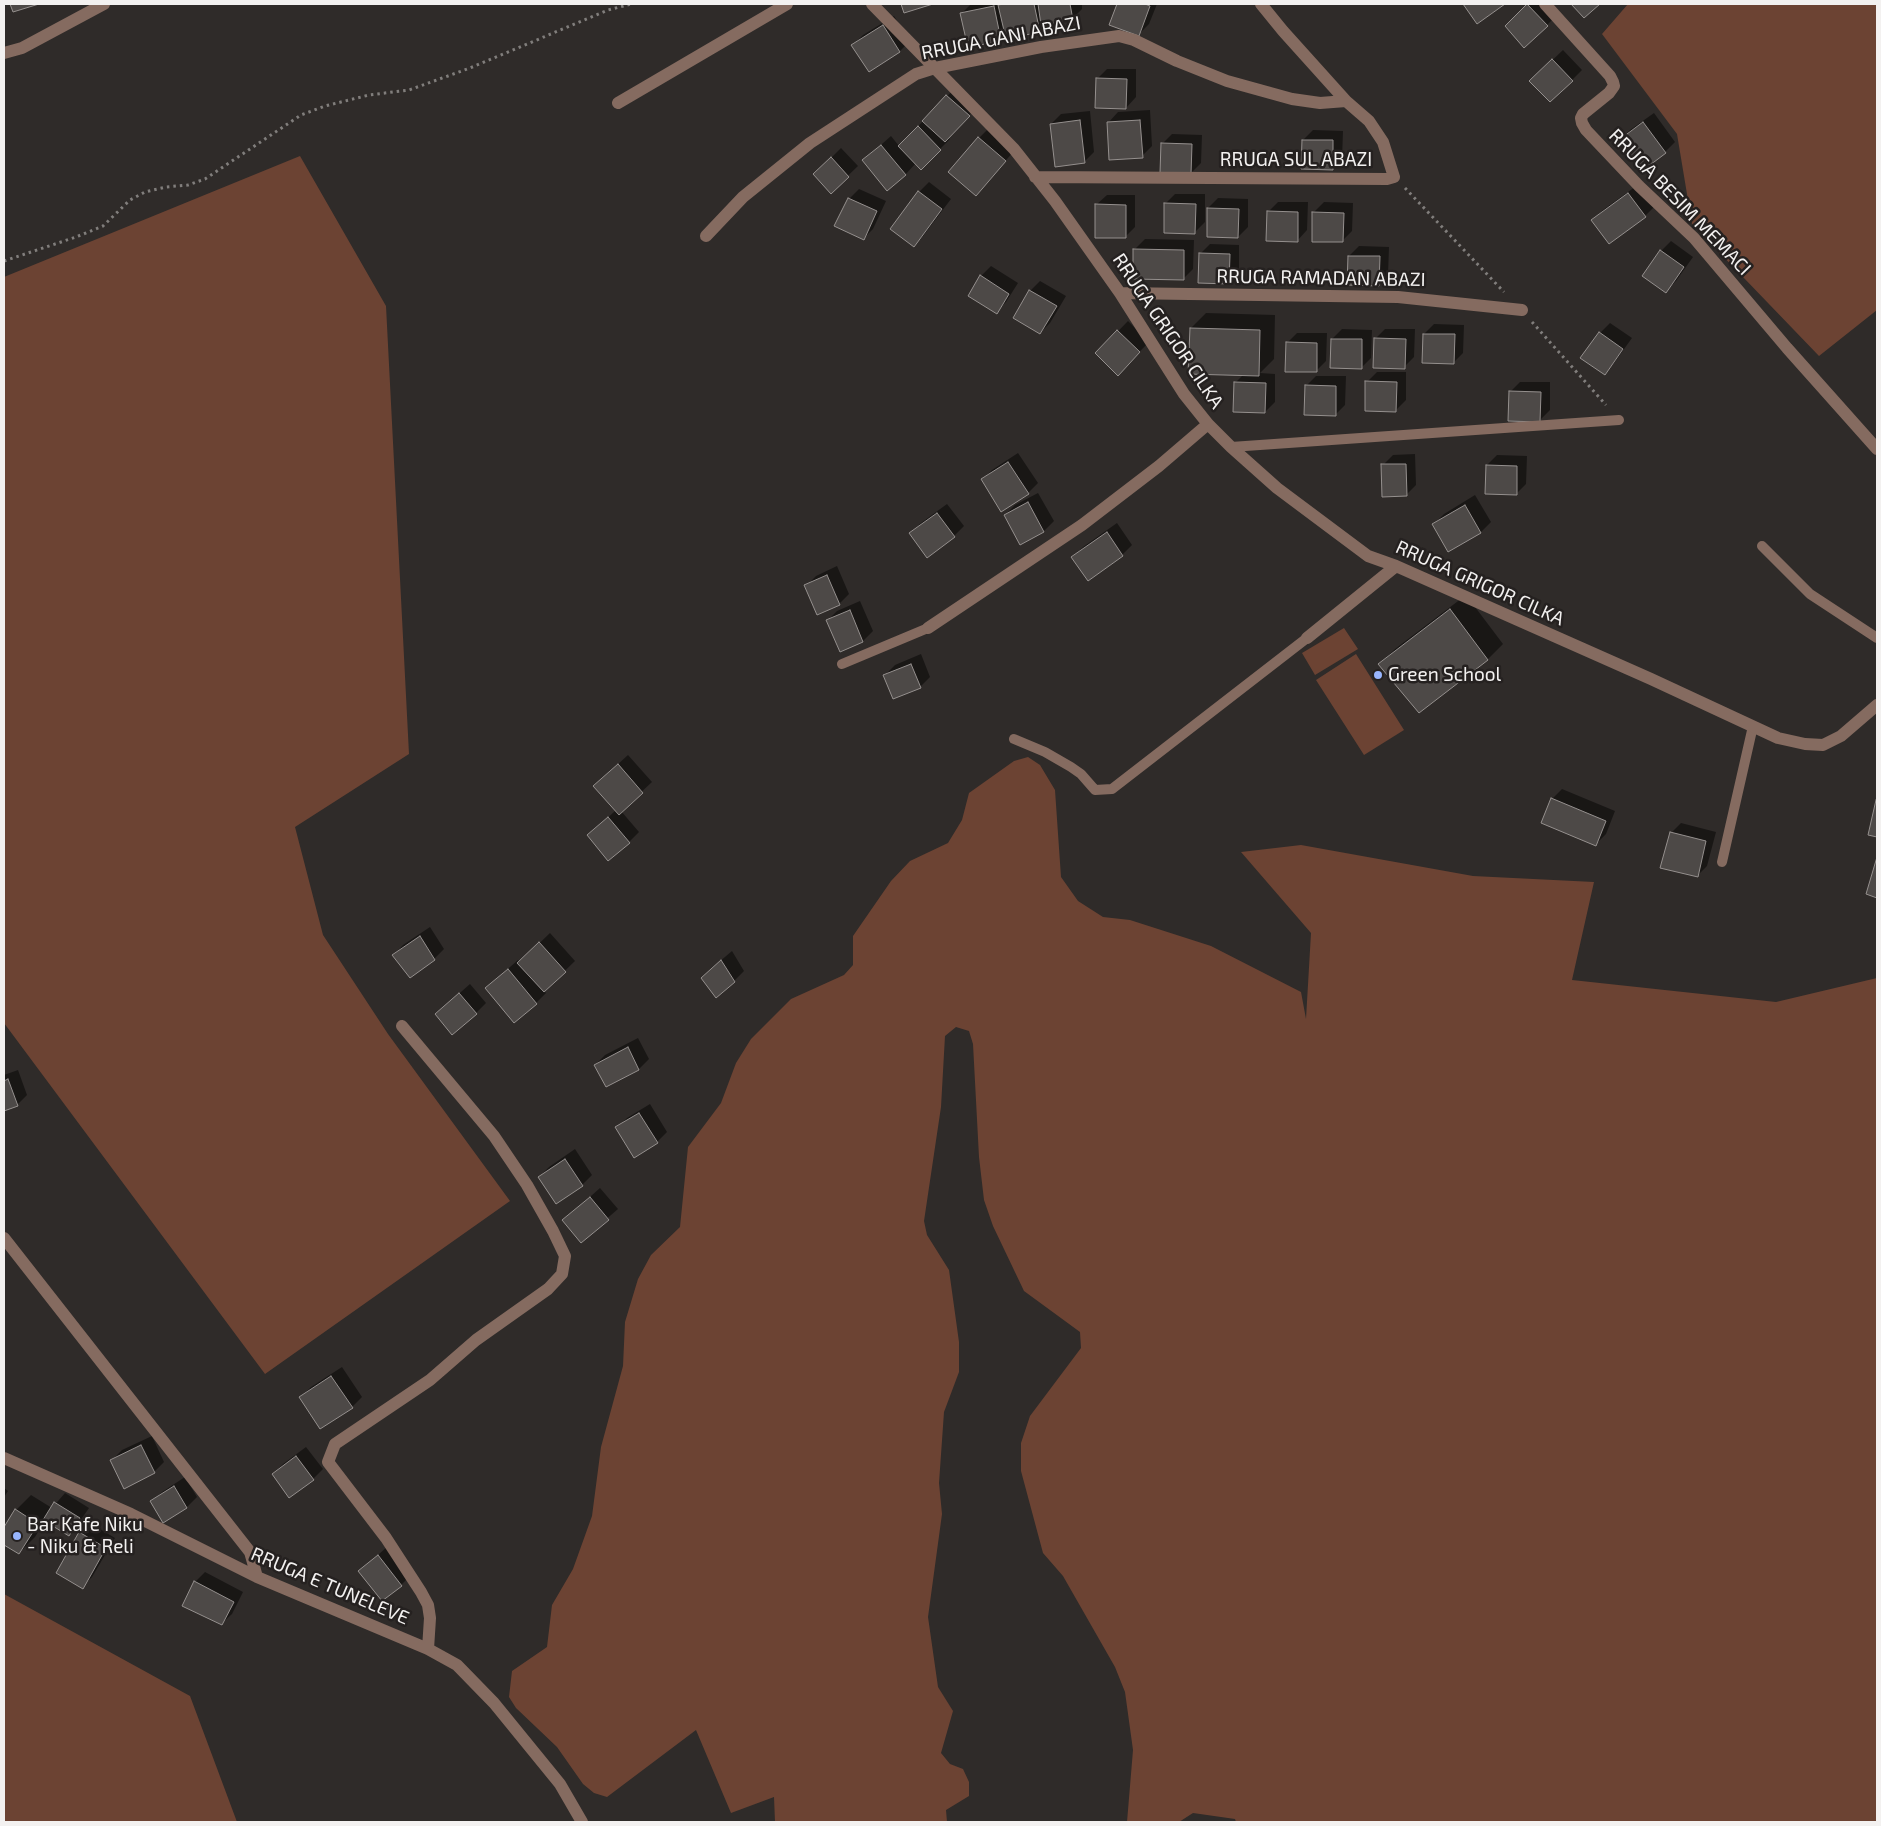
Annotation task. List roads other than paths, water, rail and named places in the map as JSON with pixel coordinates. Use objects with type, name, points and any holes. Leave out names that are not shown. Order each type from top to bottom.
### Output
[{"type":"street","points":[[4,53],[22,48],[104,4]]},
{"type":"street","points":[[618,103],[787,4]]},
{"type":"street","name":"RRUGA GRIGOR CILKA","points":[[872,4],[1014,149],[1055,201],[1120,293],[1184,394],[1208,424],[1231,448],[1276,488],[1368,556],[1396,566],[1651,679],[1778,738],[1805,744],[1823,745],[1841,736],[1877,705]]},
{"type":"street","name":"RRUGA SUL ABAZI","points":[[1035,177],[1391,179],[1394,177],[1383,142],[1369,121],[1346,100],[1261,4]]},
{"type":"street","name":"RRUGA BESIM MEMACI","points":[[1545,4],[1610,76],[1613,82],[1614,86],[1609,93],[1583,114],[1582,123],[1586,130],[1639,186],[1694,238],[1787,348],[1877,448]]},
{"type":"street","name":"RRUGA GANI ABAZI","points":[[706,236],[743,197],[810,143],[916,74],[935,68],[1041,47],[1119,36],[1134,40],[1177,61],[1227,81],[1292,99],[1320,103],[1346,100]]},
{"type":"street","name":"RRUGA RAMADAN ABAZI","points":[[1120,293],[1398,297],[1522,310]]},
{"type":"street","points":[[928,628],[1082,525],[1159,466],[1208,424]]},
{"type":"street","points":[[1307,638],[1396,566]]},
{"type":"street","points":[[402,1026],[494,1136],[527,1186],[553,1231],[564,1256],[562,1274],[548,1289],[476,1340],[430,1380],[335,1444],[328,1462],[386,1538],[428,1605],[430,1618],[428,1648]]},
{"type":"street","points":[[4,1238],[250,1552],[258,1576]]},
{"type":"street","name":"RRUGA E TUNELEVE","points":[[4,1458],[131,1514],[258,1576],[428,1648],[457,1665],[494,1703],[560,1784],[582,1822]]},
{"type":"lane","points":[[1231,448],[1619,420]]},
{"type":"lane","points":[[1762,546],[1810,594],[1877,638]]},
{"type":"lane","points":[[842,664],[928,628]]},
{"type":"lane","points":[[1014,739],[1045,752],[1071,767],[1081,774],[1095,790],[1112,789],[1307,638]]},
{"type":"lane","points":[[1722,862],[1753,726]]},
{"type":"place","name":"Green School","points":[[1378,675]]},
{"type":"place","name":"Bar Kafe Niku - Niku & Reli","points":[[17,1536]]}]
